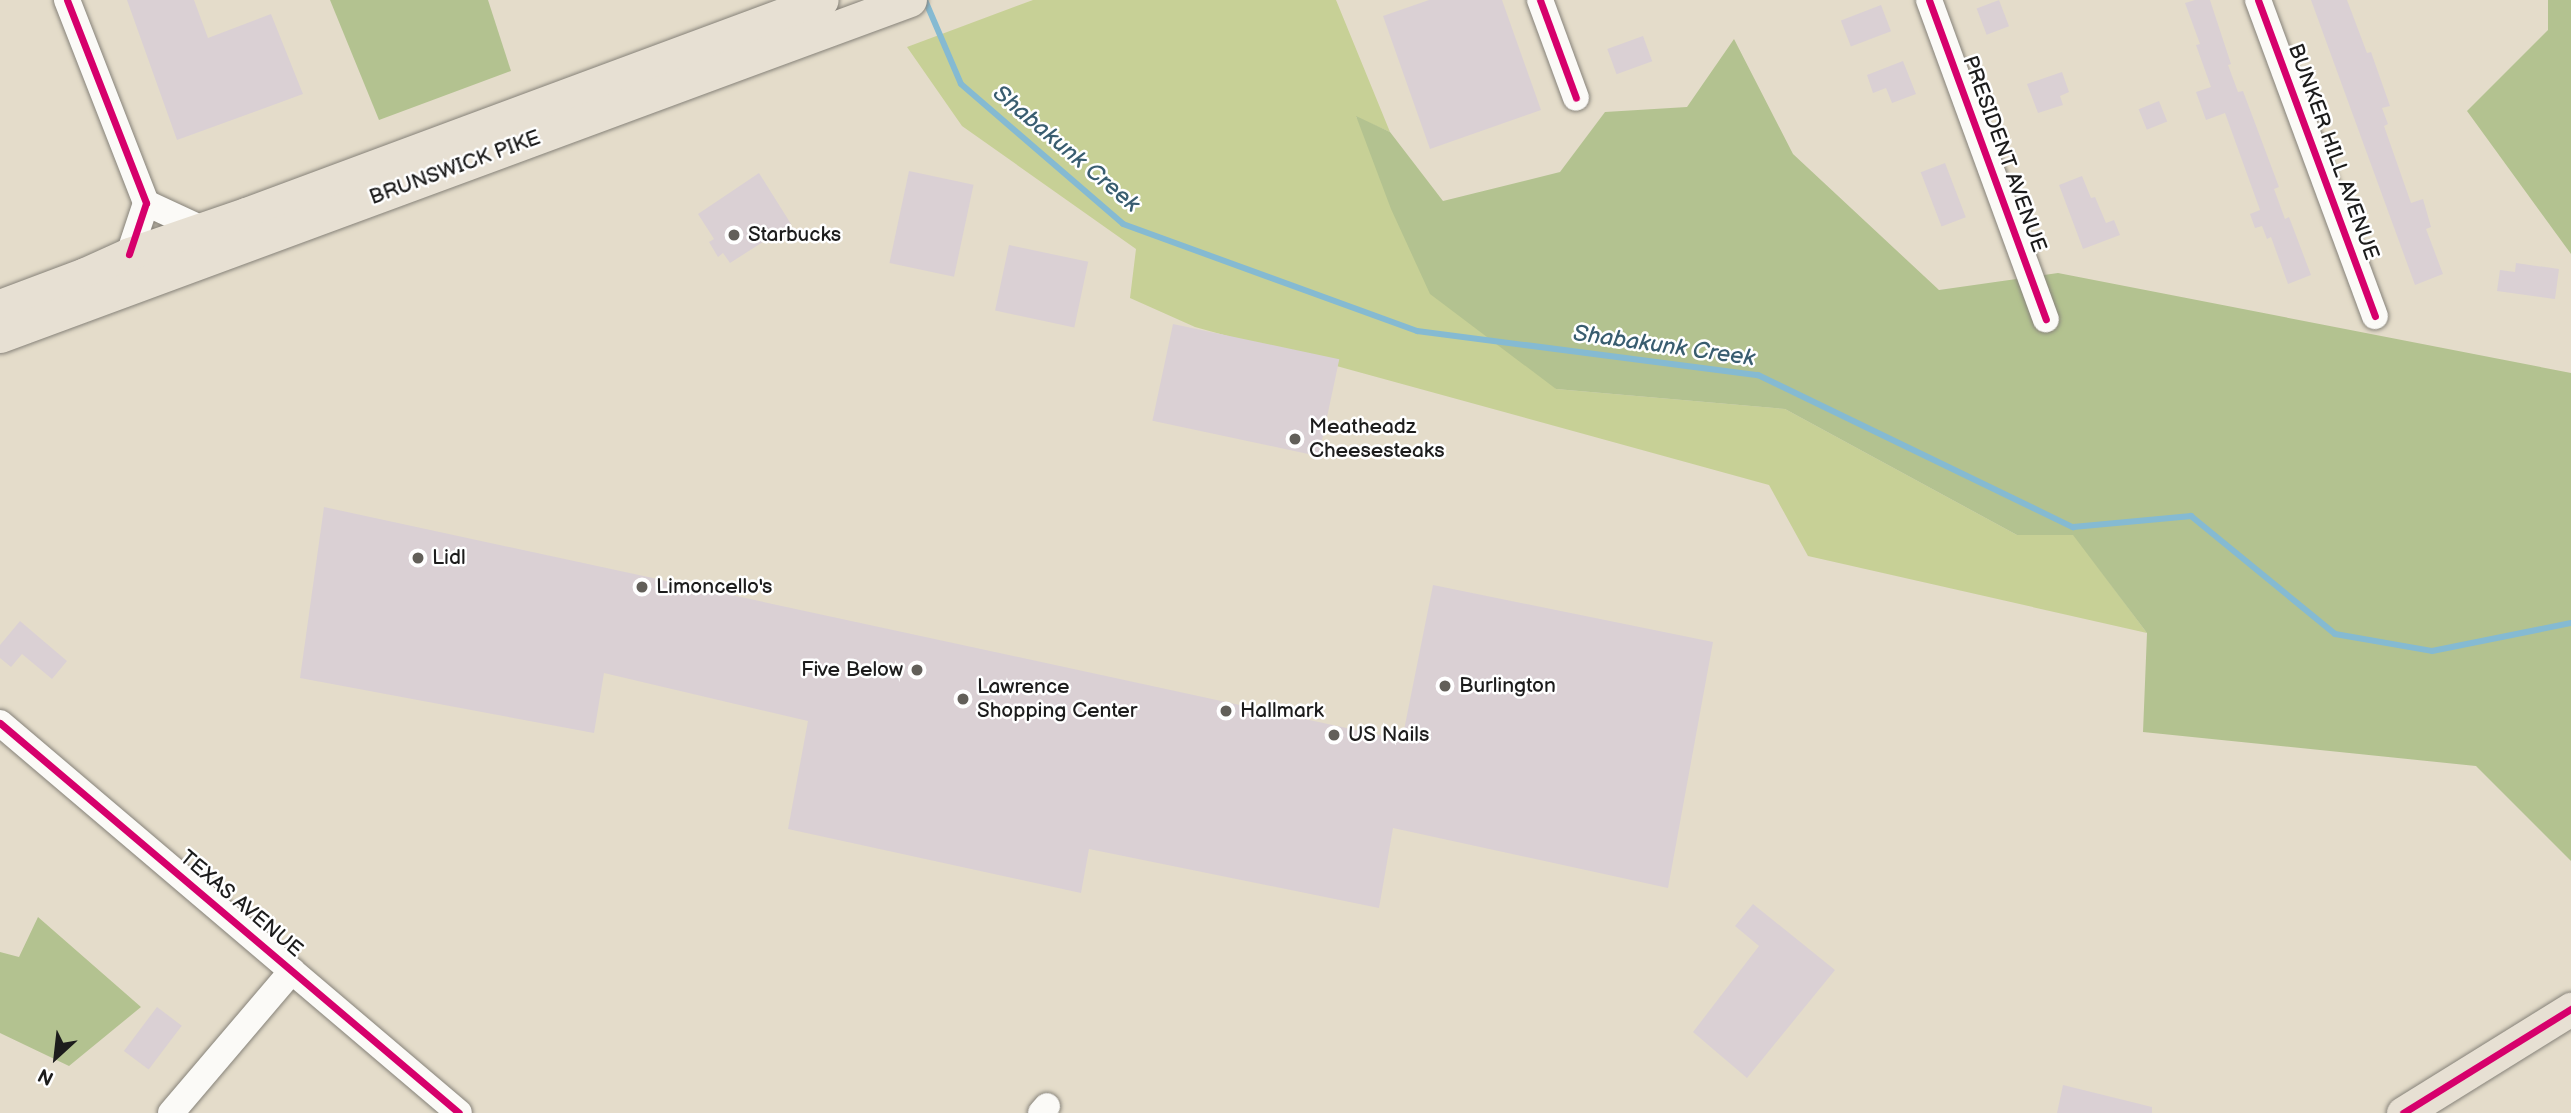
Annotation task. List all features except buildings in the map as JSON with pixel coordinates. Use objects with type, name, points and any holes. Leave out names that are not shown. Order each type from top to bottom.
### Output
[{"type":"main road","name":"BRUNSWICK PIKE","points":[[4,304],[129,254],[822,0]]},
{"type":"main road","name":"BRUNSWICK PIKE","points":[[0,335],[895,5]]},
{"type":"main road","points":[[2403,1113],[2571,1009]]},
{"type":"street","points":[[67,0],[146,203],[129,254]]},
{"type":"street","points":[[1540,0],[1576,99]]},
{"type":"street","name":"PRESIDENT AVENUE","points":[[1929,0],[2046,320]]},
{"type":"street","name":"BUNKER HILL AVENUE","points":[[2258,0],[2375,316]]},
{"type":"street","points":[[146,203],[202,229]]},
{"type":"street","name":"TEXAS AVENUE","points":[[0,723],[459,1113]]},
{"type":"street","points":[[171,1113],[292,971]]},
{"type":"green space","points":[[330,0],[488,0],[511,71],[379,120]]},
{"type":"green space","points":[[1033,0],[1336,0],[1390,132],[1356,117],[1556,389],[1785,409],[2017,535],[2074,535],[2147,633],[1808,556],[1769,485],[1195,327],[1130,298],[1136,249],[962,126],[907,47]]},
{"type":"green space","points":[[2548,0],[2571,0],[2571,254],[2467,111],[2548,30]]},
{"type":"green space","points":[[1734,39],[1793,154],[1939,290],[2058,273],[2571,373],[2571,861],[2476,766],[2143,732],[2147,633],[2073,535],[2017,535],[1785,409],[1556,389],[1430,294],[1391,209],[1356,116],[1390,132],[1443,201],[1560,172],[1605,112],[1687,107]]},
{"type":"green space","points":[[38,917],[141,1007],[69,1066],[0,1033],[0,952],[19,957]]},
{"type":"waterway","name":"Shabakunk Creek","points":[[925,0],[961,84],[1123,224],[1417,331],[1758,375],[2073,527],[2191,516],[2335,634],[2432,651],[2571,623]]},
{"type":"cycle path","points":[[67,0],[146,203],[129,254]]},
{"type":"cycle path","points":[[1540,0],[1576,98]]},
{"type":"cycle path","points":[[1929,0],[2046,319]]},
{"type":"cycle path","points":[[2258,0],[2375,316]]},
{"type":"cycle path","points":[[0,723],[459,1113]]},
{"type":"cycle path","points":[[2403,1113],[2571,1009]]},
{"type":"place","name":"Starbucks","points":[[734,235]]},
{"type":"place","name":"Meatheadz Cheesesteaks","points":[[1295,439]]},
{"type":"place","name":"Lidl","points":[[418,558]]},
{"type":"place","name":"Limoncello's","points":[[642,587]]},
{"type":"place","name":"Five Below","points":[[917,670]]},
{"type":"place","name":"Burlington","points":[[1445,686]]},
{"type":"place","name":"Lawrence Shopping Center","points":[[963,699]]},
{"type":"place","name":"Hallmark","points":[[1226,711]]},
{"type":"place","name":"US Nails","points":[[1334,735]]}]
